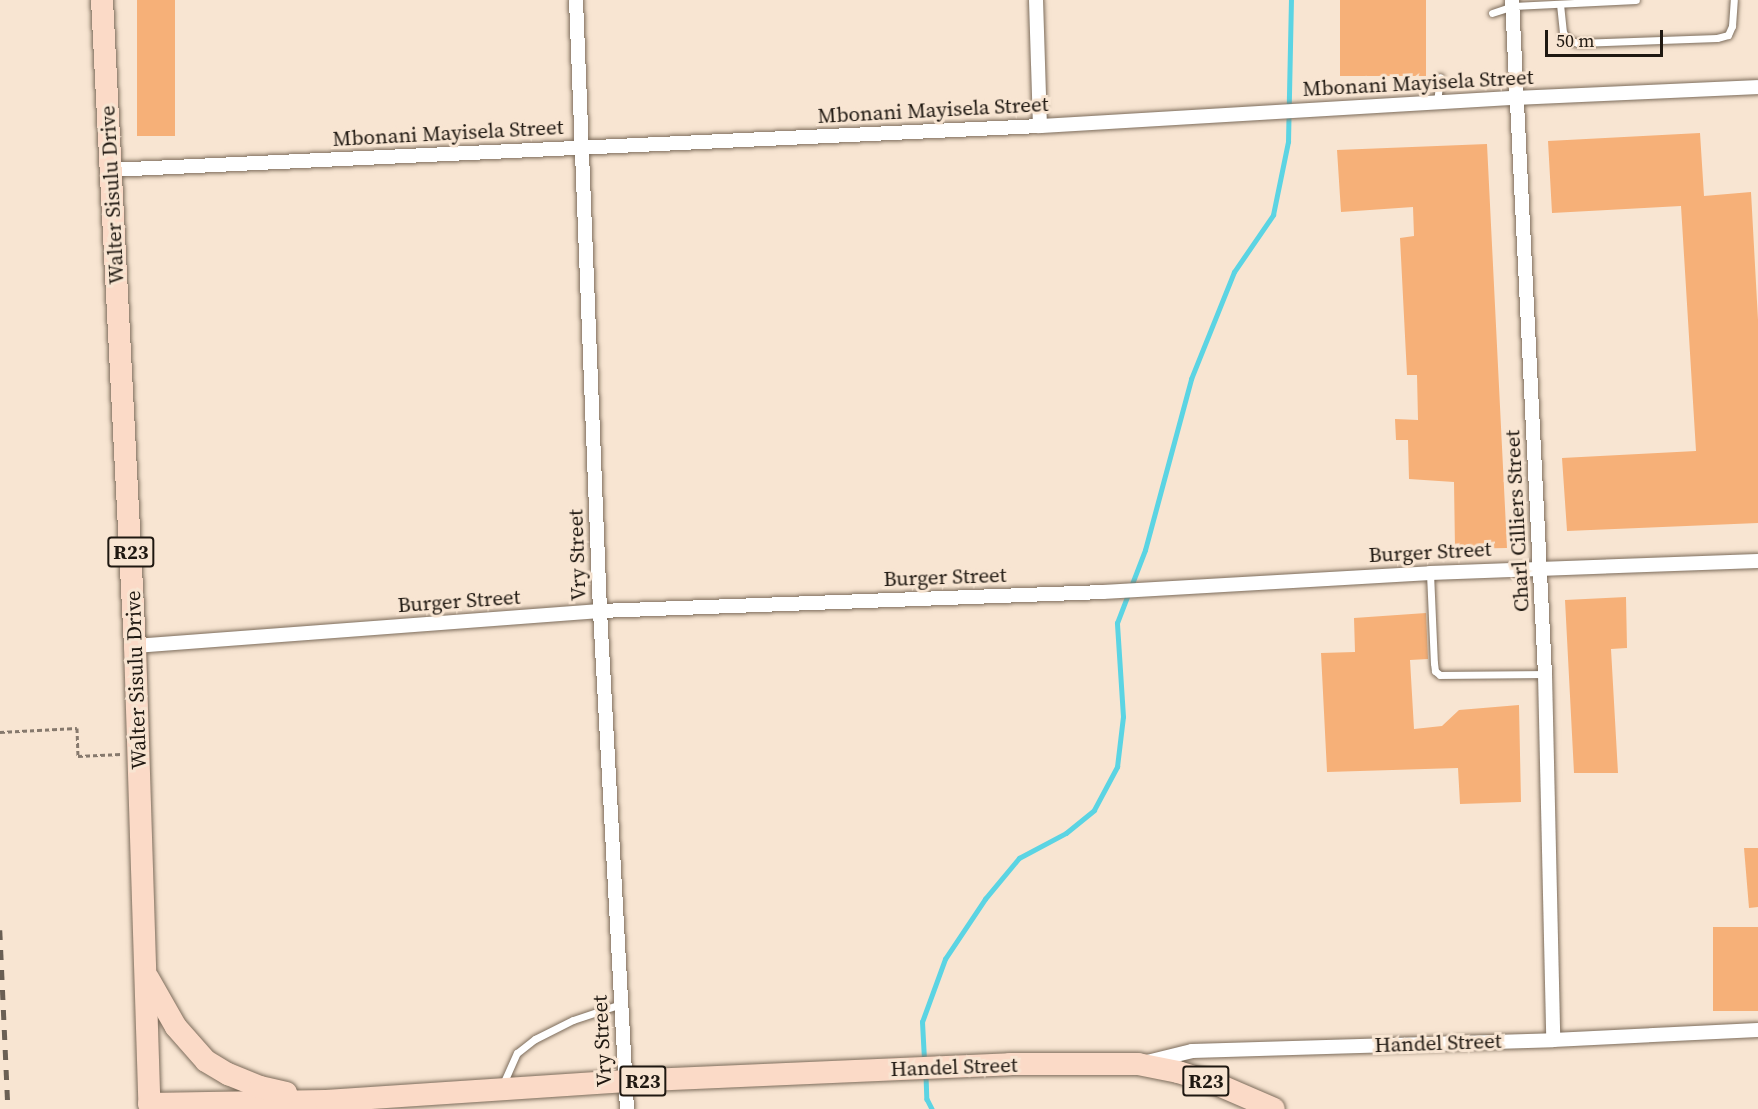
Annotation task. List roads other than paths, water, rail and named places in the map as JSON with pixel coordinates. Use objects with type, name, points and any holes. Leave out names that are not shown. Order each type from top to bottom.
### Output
[{"type":"main road","name":"Walter Sisulu Drive","points":[[102,0],[135,646],[150,1107]]},
{"type":"main road","points":[[145,971],[176,1027],[206,1061],[260,1088],[326,1101]]},
{"type":"main road","name":"Handel Street","points":[[150,1107],[326,1101],[626,1081],[1010,1064],[1138,1064]]},
{"type":"main road","name":"R23","points":[[1138,1064],[1178,1072],[1214,1083],[1272,1108]]},
{"type":"street","name":"Vry Street","points":[[576,0],[600,611],[627,1109]]},
{"type":"street","points":[[1036,0],[1040,126]]},
{"type":"street","name":"Charl Cilliers Street","points":[[1512,3],[1545,674],[1553,1040]]},
{"type":"street","name":"Mbonani Mayisela Street","points":[[110,170],[1040,126],[1437,102],[1758,87]]},
{"type":"street","name":"Burger Street","points":[[135,646],[600,611],[1103,592],[1540,567],[1758,561]]},
{"type":"street","name":"Handel Street","points":[[1138,1064],[1192,1051],[1553,1040],[1758,1030]]},
{"type":"lane","points":[[1492,13],[1512,3],[1560,4],[1636,0]]},
{"type":"lane","points":[[1560,4],[1563,32],[1568,40],[1578,43],[1717,38],[1728,35],[1732,26],[1734,0]]},
{"type":"lane","points":[[1437,102],[1440,77]]},
{"type":"lane","points":[[1430,573],[1435,671],[1440,675],[1545,674]]},
{"type":"lane","points":[[502,1090],[507,1071],[517,1053],[535,1040],[573,1020],[621,1004]]},
{"type":"waterway","points":[[924,1060],[922,1022],[945,959],[985,899],[1019,858],[1066,833],[1094,810],[1117,767],[1123,717],[1117,623],[1145,550],[1191,379],[1234,272],[1273,215],[1288,142],[1291,0]]},
{"type":"waterway","points":[[926,1075],[927,1099],[932,1109]]},
{"type":"railway","points":[[0,930],[8,1109]]}]
